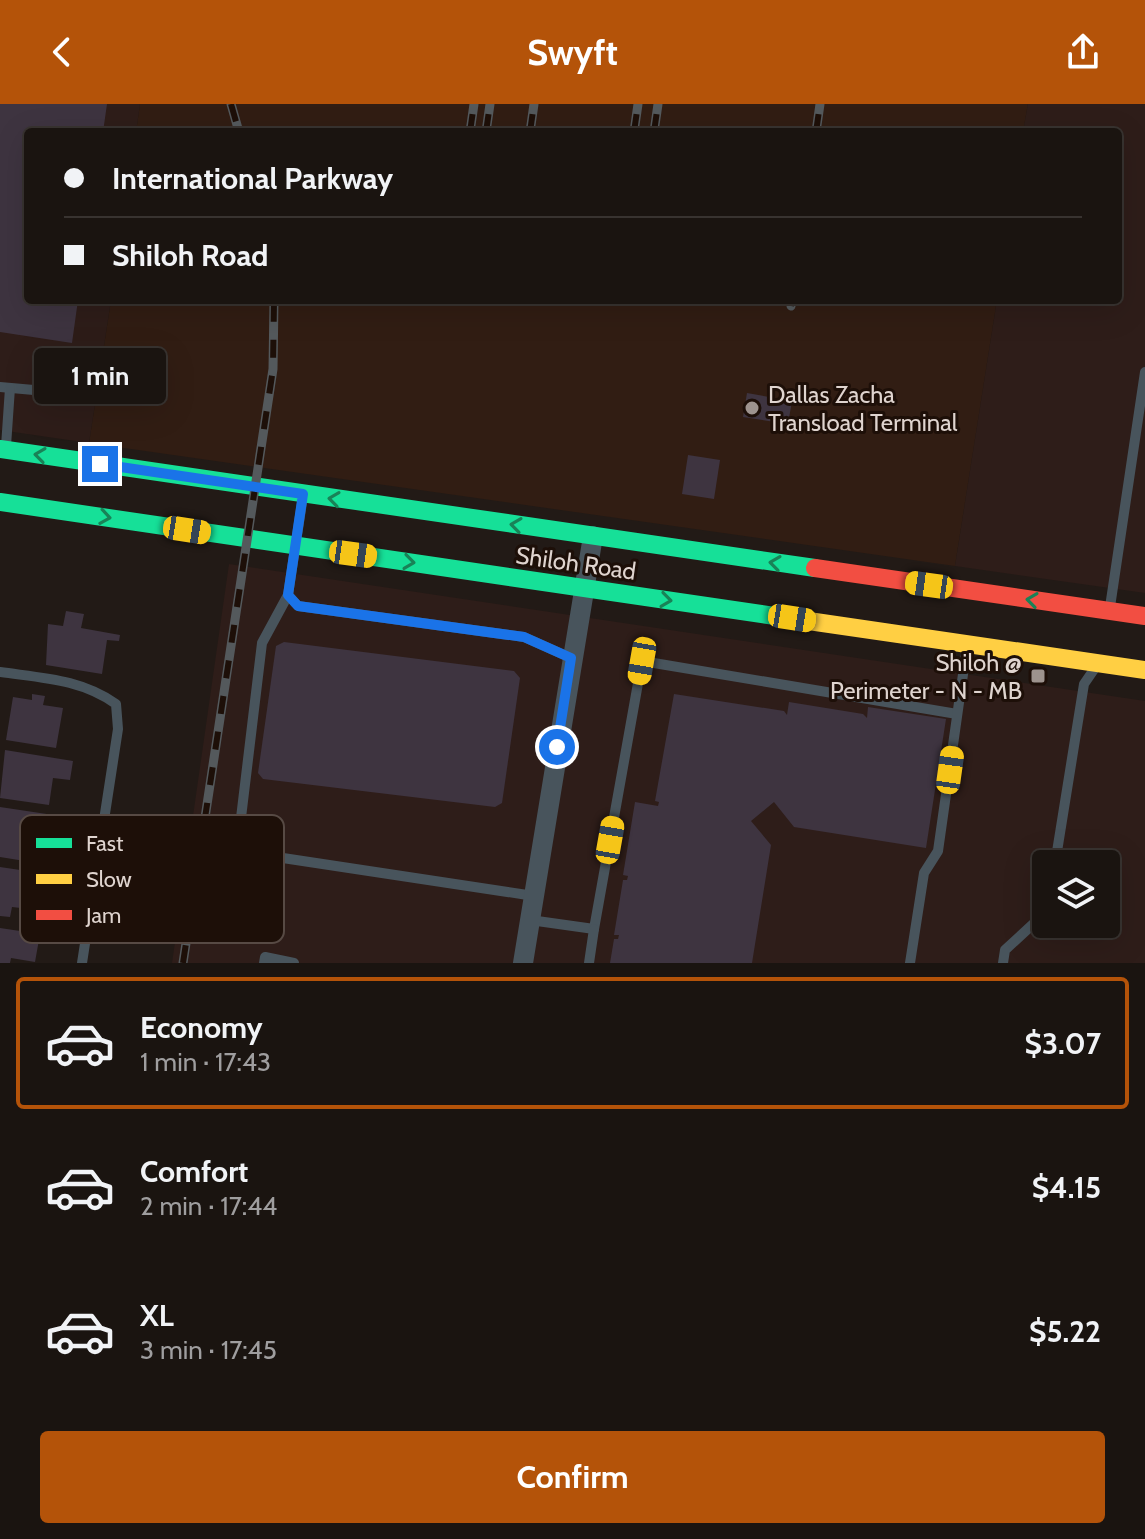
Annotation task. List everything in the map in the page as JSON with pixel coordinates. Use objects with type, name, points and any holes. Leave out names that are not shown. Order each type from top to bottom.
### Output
[{"type":"main road","name":"Shiloh Road","points":[[3,450],[593,536],[1108,618],[1145,616]]},
{"type":"main road","name":"Shiloh Road","points":[[0,502],[967,644],[1100,657],[1145,670]]},
{"type":"street","points":[[523,963],[582,588],[593,536]]},
{"type":"lane","points":[[1108,618],[1145,372]]},
{"type":"lane","points":[[3,450],[5,387],[45,391]]},
{"type":"lane","points":[[241,815],[262,643],[288,595],[303,494]]},
{"type":"lane","points":[[288,595],[298,606],[524,637],[571,658]]},
{"type":"lane","points":[[910,963],[924,873],[938,851],[967,644]]},
{"type":"lane","points":[[1057,850],[1084,684],[1100,657]]},
{"type":"lane","points":[[589,963],[642,661],[957,714]]},
{"type":"lane","points":[[0,672],[72,682],[95,689],[116,704],[118,729],[105,815]]},
{"type":"lane","points":[[284,858],[534,896]]},
{"type":"lane","points":[[530,920],[594,929]]},
{"type":"lane","points":[[1003,963],[1005,950],[1032,925]]},
{"type":"lane","points":[[82,963],[85,943]]},
{"type":"lane","points":[[264,963],[265,957],[294,963]]},
{"type":"shaded area","points":[[0,104],[140,104],[137,128],[24,128],[24,304],[110,304],[89,443],[0,430]]},
{"type":"shaded area","points":[[140,104],[1028,104],[1024,128],[137,128]]},
{"type":"shaded area","points":[[1028,104],[1145,104],[1145,593],[955,566],[996,304],[1122,304],[1122,128],[1024,128]]},
{"type":"shaded area","points":[[110,304],[996,304],[955,566],[89,443]]},
{"type":"shaded area","points":[[229,564],[1145,701],[1145,963],[172,963],[175,943],[284,943],[284,815],[193,815]]},
{"type":"building","points":[[0,104],[107,104],[104,128],[24,128],[24,304],[77,304],[72,343],[0,332]]},
{"type":"building","points":[[747,393],[792,401],[788,424],[743,417]]},
{"type":"building","points":[[688,455],[720,460],[714,499],[682,494]]},
{"type":"building","points":[[66,611],[84,614],[81,628],[120,635],[119,641],[107,640],[102,674],[46,665],[48,624],[63,626]]},
{"type":"building","points":[[284,642],[514,671],[520,678],[502,803],[495,807],[263,779],[258,773],[276,646]]},
{"type":"building","points":[[32,694],[45,696],[43,705],[63,708],[56,748],[6,740],[13,697],[32,700]]},
{"type":"building","points":[[674,694],[784,711],[787,715],[789,702],[863,714],[867,718],[868,707],[946,719],[926,848],[794,827],[774,802],[751,821],[771,845],[752,963],[610,963],[614,939],[618,939],[619,935],[614,935],[623,880],[627,880],[628,876],[623,875],[635,802],[658,806],[659,802],[655,801]]},
{"type":"building","points":[[5,750],[73,761],[70,780],[53,778],[49,805],[0,798]]},
{"type":"building","points":[[0,807],[53,815],[20,815],[20,860],[0,857]]},
{"type":"building","points":[[0,867],[20,870],[20,908],[12,907],[10,917],[0,916]]},
{"type":"building","points":[[0,928],[20,931],[20,943],[38,943],[35,962],[11,958],[10,963],[0,963]]},
{"type":"railway","points":[[231,104],[238,128]]},
{"type":"railway","points":[[471,128],[474,104]]},
{"type":"railway","points":[[487,128],[490,104]]},
{"type":"railway","points":[[531,128],[534,104]]},
{"type":"railway","points":[[635,128],[638,104]]},
{"type":"railway","points":[[655,128],[658,104]]},
{"type":"railway","points":[[817,128],[820,104]]},
{"type":"railway","points":[[205,815],[273,369],[274,304]]},
{"type":"railway","points":[[183,963],[186,943]]},
{"type":"traffic: fast","points":[[0,449],[815,568]]},
{"type":"traffic: fast","points":[[0,502],[788,618]]},
{"type":"traffic: slow","points":[[788,618],[1145,670]]},
{"type":"traffic: jam","points":[[815,568],[1145,616]]},
{"type":"place","name":"Dallas Zacha Transload Terminal","points":[[752,408]]},
{"type":"place","name":"Shiloh @ Perimeter - N - MB","points":[[1038,676]]},
{"type":"route","points":[[100,464],[303,494],[288,595],[298,606],[524,637],[571,658],[557,747]]}]
